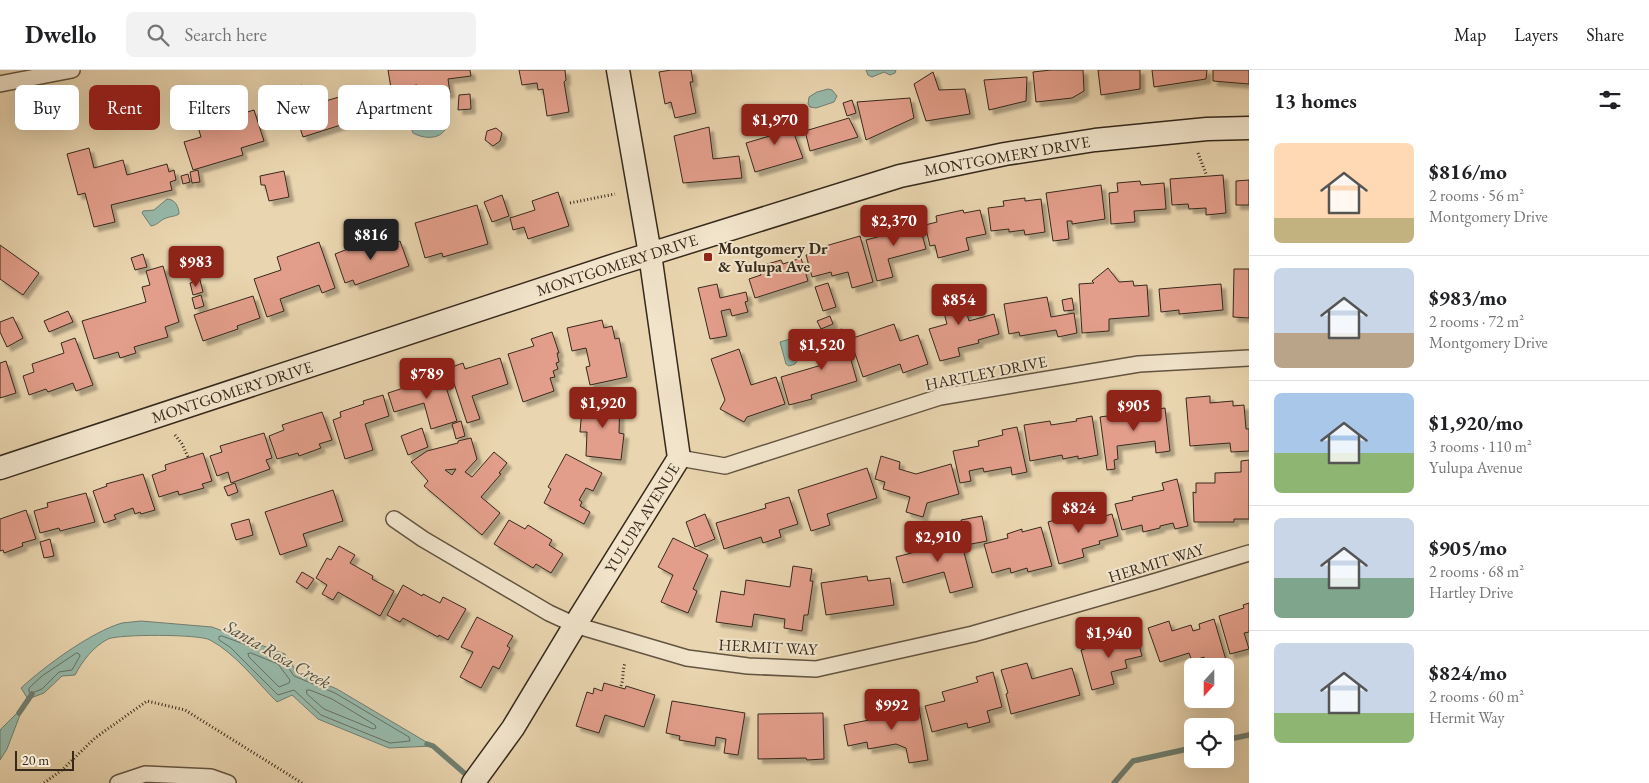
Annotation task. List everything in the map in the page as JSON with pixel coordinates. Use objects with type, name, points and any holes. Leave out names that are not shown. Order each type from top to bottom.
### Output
[{"type":"main road","name":"YULUPA AVENUE","points":[[473,783],[513,728],[679,458],[650,254],[618,70]]},
{"type":"main road","name":"MONTGOMERY DRIVE","points":[[0,468],[650,254],[900,176],[1005,154],[1095,140],[1208,128],[1249,128]]},
{"type":"street","points":[[0,84],[72,70]]},
{"type":"street","name":"HARTLEY DRIVE","points":[[679,458],[725,466],[940,397],[1140,364],[1249,358]]},
{"type":"street","name":"HERMIT WAY","points":[[394,520],[549,613],[575,625],[687,658],[748,666],[816,669],[974,634],[1249,553]]},
{"type":"street","points":[[118,783],[145,774],[211,777],[228,783]]},
{"type":"path","points":[[1198,153],[1206,174]]},
{"type":"path","points":[[570,203],[615,194]]},
{"type":"path","points":[[175,435],[188,457]]},
{"type":"path","points":[[622,686],[624,680],[623,670],[626,663]]},
{"type":"path","points":[[44,783],[62,770],[95,738],[147,701],[185,710],[302,783]]},
{"type":"water","points":[[866,70],[896,70],[895,73],[890,75],[884,72],[872,77],[868,75]]},
{"type":"water","points":[[828,89],[832,90],[837,96],[834,102],[816,108],[810,107],[808,104],[809,97],[817,92]]},
{"type":"water","points":[[412,130],[444,130],[440,135],[431,137],[413,133]]},
{"type":"water","points":[[167,199],[172,200],[176,204],[179,214],[168,217],[151,226],[142,213],[143,211],[154,210]]},
{"type":"water","points":[[800,336],[806,338],[804,349],[808,353],[804,358],[800,357],[795,364],[789,366],[786,364],[780,342]]},
{"type":"water","points":[[141,621],[212,627],[285,654],[297,672],[337,689],[433,746],[389,748],[318,719],[292,695],[277,702],[228,652],[210,640],[203,638],[176,636],[115,637],[108,639],[89,654],[75,675],[62,676],[44,693],[28,699],[21,688],[55,660],[97,634],[122,623]]},
{"type":"water","points":[[23,707],[7,749],[0,760],[0,730]]},
{"type":"building","points":[[388,70],[470,70],[471,76],[448,79],[449,85],[390,85]]},
{"type":"building","points":[[519,70],[565,70],[566,80],[564,82],[569,112],[547,116],[543,89],[538,90],[537,83],[522,85]]},
{"type":"building","points":[[691,70],[693,82],[690,82],[696,113],[675,118],[671,102],[665,104],[659,72]]},
{"type":"building","points":[[1083,70],[1084,91],[1072,98],[1036,102],[1033,72]]},
{"type":"building","points":[[1098,70],[1140,70],[1140,89],[1101,95]]},
{"type":"building","points":[[1152,70],[1207,70],[1206,79],[1154,87]]},
{"type":"building","points":[[1213,70],[1249,70],[1249,84],[1213,81]]},
{"type":"building","points":[[933,72],[939,90],[965,89],[970,114],[926,121],[914,84]]},
{"type":"building","points":[[1027,77],[1026,101],[989,110],[984,80]]},
{"type":"building","points":[[470,94],[471,109],[458,110],[459,95]]},
{"type":"building","points":[[338,97],[338,126],[328,129],[328,100]]},
{"type":"building","points":[[910,98],[914,118],[866,140],[857,102]]},
{"type":"building","points":[[852,100],[856,113],[847,116],[843,103]]},
{"type":"building","points":[[254,110],[258,130],[260,130],[264,141],[241,148],[243,155],[193,170],[184,142],[201,137],[199,130],[248,130],[248,112]]},
{"type":"building","points":[[786,112],[803,158],[755,172],[746,143],[773,135],[768,119]]},
{"type":"building","points":[[849,118],[858,137],[810,151],[805,131]]},
{"type":"building","points":[[709,127],[713,159],[739,156],[742,178],[683,183],[674,136]]},
{"type":"building","points":[[496,128],[502,133],[500,141],[493,146],[485,140],[487,131]]},
{"type":"building","points":[[301,130],[325,130],[303,137]]},
{"type":"building","points":[[89,148],[94,168],[123,160],[127,175],[167,164],[169,172],[174,170],[176,180],[170,182],[172,190],[111,205],[115,222],[94,227],[85,193],[78,195],[67,154]]},
{"type":"building","points":[[198,170],[200,182],[192,183],[190,172]]},
{"type":"building","points":[[284,171],[289,197],[269,201],[265,185],[261,185],[260,176]]},
{"type":"building","points":[[188,174],[190,182],[183,184],[181,176]]},
{"type":"building","points":[[1223,175],[1226,213],[1206,215],[1206,208],[1189,209],[1188,204],[1172,205],[1170,179]]},
{"type":"building","points":[[1249,180],[1249,205],[1236,205],[1236,181]]},
{"type":"building","points":[[1140,181],[1141,185],[1164,183],[1166,209],[1134,211],[1135,222],[1111,224],[1109,193],[1118,192],[1117,183]]},
{"type":"building","points":[[1101,185],[1105,219],[1072,224],[1072,221],[1067,221],[1069,239],[1053,241],[1046,193]]},
{"type":"building","points":[[558,192],[569,226],[528,239],[524,227],[513,230],[510,218],[535,210],[532,201]]},
{"type":"building","points":[[502,195],[509,216],[492,222],[484,202]]},
{"type":"building","points":[[1025,198],[1025,201],[1041,199],[1045,232],[1025,235],[1024,230],[1009,232],[1009,229],[991,231],[988,208],[1004,206],[1003,201]]},
{"type":"building","points":[[477,205],[488,244],[443,257],[442,253],[425,258],[415,223]]},
{"type":"building","points":[[963,210],[964,213],[980,210],[986,234],[966,238],[969,250],[938,258],[935,245],[930,246],[925,225],[937,222],[936,216]]},
{"type":"building","points":[[918,220],[926,249],[888,259],[893,277],[877,281],[866,240],[881,236],[880,230]]},
{"type":"building","points":[[860,236],[873,282],[852,288],[848,272],[832,276],[831,272],[812,277],[806,255],[822,250],[822,247]]},
{"type":"building","points":[[386,237],[389,245],[400,241],[409,266],[355,285],[353,280],[345,283],[335,254],[358,245],[360,250],[373,245],[372,242]]},
{"type":"building","points":[[319,242],[335,288],[322,293],[319,285],[280,299],[284,311],[267,317],[254,279],[281,270],[277,257]]},
{"type":"building","points":[[0,245],[39,273],[23,295],[0,279]]},
{"type":"building","points":[[143,254],[147,267],[135,270],[131,258]]},
{"type":"building","points":[[801,258],[808,281],[755,298],[749,279],[761,275],[759,271],[765,269],[764,265],[781,260],[783,264]]},
{"type":"building","points":[[163,266],[179,322],[165,327],[168,337],[134,347],[136,353],[120,358],[118,352],[94,359],[82,321],[146,302],[142,287],[150,285],[146,271]]},
{"type":"building","points":[[1108,268],[1119,282],[1133,281],[1134,286],[1147,285],[1149,316],[1109,319],[1109,331],[1082,333],[1079,284],[1094,283],[1092,281]]},
{"type":"building","points":[[1234,269],[1249,269],[1249,318],[1233,317]]},
{"type":"building","points":[[200,280],[203,292],[193,295],[190,283]]},
{"type":"building","points":[[828,283],[836,307],[823,311],[815,287]]},
{"type":"building","points":[[717,284],[720,298],[746,292],[748,301],[745,302],[748,312],[732,316],[730,309],[721,311],[727,336],[710,339],[698,288]]},
{"type":"building","points":[[1221,284],[1223,310],[1179,314],[1179,310],[1161,312],[1159,289]]},
{"type":"building","points":[[959,286],[969,321],[994,314],[999,334],[978,340],[979,343],[958,348],[960,356],[940,361],[929,329],[947,324],[940,298],[936,299],[934,293]]},
{"type":"building","points":[[201,295],[204,306],[195,309],[192,298]]},
{"type":"building","points":[[253,296],[260,318],[237,326],[238,329],[203,341],[194,315]]},
{"type":"building","points":[[1047,297],[1051,317],[1074,313],[1077,333],[1058,337],[1056,330],[1020,336],[1019,332],[1009,334],[1004,304]]},
{"type":"building","points":[[1072,298],[1074,310],[1064,311],[1062,300]]},
{"type":"building","points":[[68,311],[73,322],[49,332],[44,321]]},
{"type":"building","points":[[830,316],[833,324],[821,329],[817,321]]},
{"type":"building","points":[[13,317],[23,338],[7,347],[0,332],[0,322]]},
{"type":"building","points":[[602,320],[604,328],[612,326],[615,339],[619,338],[627,377],[590,385],[586,367],[590,366],[586,348],[572,351],[567,328]]},
{"type":"building","points":[[894,324],[900,341],[918,335],[928,364],[903,373],[900,364],[863,377],[850,339]]},
{"type":"building","points":[[842,329],[857,381],[811,395],[812,399],[789,405],[781,377],[825,364],[817,336]]},
{"type":"building","points":[[552,332],[559,353],[557,353],[559,362],[556,363],[558,369],[553,371],[555,377],[550,378],[554,391],[523,402],[508,354],[534,346],[531,339]]},
{"type":"building","points":[[75,338],[93,385],[76,391],[73,383],[48,392],[46,389],[29,395],[23,376],[34,372],[32,364],[64,353],[61,343]]},
{"type":"building","points":[[739,349],[751,385],[776,377],[785,404],[747,417],[744,422],[720,409],[725,400],[711,359]]},
{"type":"building","points":[[500,358],[508,384],[472,396],[480,419],[467,423],[449,368],[463,363],[465,369]]},
{"type":"building","points":[[6,361],[16,393],[0,398],[0,363]]},
{"type":"building","points":[[441,372],[457,421],[431,429],[424,403],[394,412],[388,393],[425,381],[424,377]]},
{"type":"building","points":[[383,395],[389,416],[365,424],[373,450],[345,459],[333,420],[341,417],[340,412],[364,404],[363,401]]},
{"type":"building","points":[[1210,396],[1210,403],[1233,401],[1233,406],[1244,405],[1246,429],[1249,429],[1249,451],[1231,452],[1230,443],[1190,446],[1186,398]]},
{"type":"building","points":[[597,397],[620,399],[619,433],[624,434],[621,460],[586,456],[587,432],[580,432],[582,408],[596,410]]},
{"type":"building","points":[[1165,408],[1170,451],[1156,453],[1155,441],[1117,446],[1118,459],[1114,460],[1115,469],[1107,470],[1100,417]]},
{"type":"building","points":[[322,412],[332,440],[319,444],[321,448],[299,456],[298,453],[277,459],[269,436],[284,430],[282,425]]},
{"type":"building","points":[[1092,416],[1098,455],[1078,459],[1078,456],[1063,459],[1062,455],[1030,461],[1024,425],[1050,421],[1051,425],[1077,421],[1076,419]]},
{"type":"building","points":[[461,421],[465,436],[456,439],[452,424]]},
{"type":"building","points":[[1017,427],[1027,472],[1012,475],[1011,467],[984,472],[983,468],[969,471],[971,481],[960,483],[953,451],[979,446],[978,441],[1003,435],[1002,430]]},
{"type":"building","points":[[422,428],[428,447],[408,455],[401,436]]},
{"type":"building","points":[[264,433],[272,458],[266,460],[270,469],[231,483],[228,472],[217,476],[210,456],[222,452],[220,446]]},
{"type":"building","points":[[471,438],[477,459],[465,472],[472,477],[494,452],[507,463],[499,473],[501,474],[481,497],[500,513],[482,535],[424,486],[428,481],[411,462],[427,451],[458,443],[458,441]],"holes":[[[456,469],[452,475],[445,470]]]},
{"type":"building","points":[[203,453],[212,481],[202,484],[204,488],[179,495],[178,491],[159,497],[152,475],[166,470],[165,465]]},
{"type":"building","points":[[566,454],[602,473],[593,491],[586,488],[579,500],[582,502],[580,506],[590,512],[584,524],[544,503],[551,489],[548,487]]},
{"type":"building","points":[[881,456],[900,462],[899,469],[916,474],[951,464],[959,494],[927,503],[923,517],[906,512],[910,497],[883,489],[885,482],[875,479]]},
{"type":"building","points":[[1249,460],[1249,519],[1234,519],[1234,522],[1194,522],[1193,492],[1196,493],[1196,483],[1215,483],[1215,473],[1241,472],[1241,461]]},
{"type":"building","points":[[867,468],[877,498],[827,514],[830,525],[811,531],[798,490]]},
{"type":"building","points":[[143,474],[155,510],[135,514],[133,508],[114,515],[116,519],[104,523],[93,491],[107,486],[106,484]]},
{"type":"building","points":[[1177,479],[1188,526],[1175,529],[1173,523],[1143,532],[1142,525],[1122,530],[1115,504],[1133,500],[1132,497],[1164,490],[1162,483]]},
{"type":"building","points":[[235,483],[238,492],[228,496],[224,487]]},
{"type":"building","points":[[333,490],[343,521],[303,534],[307,546],[280,555],[265,512]]},
{"type":"building","points":[[86,493],[95,522],[60,531],[59,528],[40,533],[34,511],[48,507],[47,503]]},
{"type":"building","points":[[789,497],[798,524],[779,530],[781,537],[763,543],[761,537],[724,549],[716,523],[766,508],[765,504]]},
{"type":"building","points":[[1070,506],[1075,524],[1112,514],[1118,536],[1099,541],[1100,544],[1082,549],[1084,557],[1059,564],[1048,522],[1058,519],[1056,510]]},
{"type":"building","points":[[26,510],[36,539],[22,543],[23,546],[4,553],[3,550],[0,551],[0,519]]},
{"type":"building","points":[[705,514],[715,539],[695,547],[686,522]]},
{"type":"building","points":[[982,516],[987,541],[966,545],[961,520]]},
{"type":"building","points":[[249,519],[253,535],[236,540],[231,524]]},
{"type":"building","points":[[509,520],[525,529],[528,525],[552,540],[549,545],[563,554],[551,573],[536,564],[533,568],[494,544]]},
{"type":"building","points":[[1041,527],[1052,566],[1028,572],[1027,568],[1011,573],[1010,568],[992,573],[984,544],[1008,538],[1007,534],[1022,529],[1022,532]]},
{"type":"building","points":[[959,533],[973,587],[950,593],[944,572],[903,583],[896,557],[915,552],[913,545]]},
{"type":"building","points":[[673,538],[708,555],[693,589],[697,591],[688,613],[661,602],[673,575],[658,567]]},
{"type":"building","points":[[50,539],[54,556],[44,558],[40,542]]},
{"type":"building","points":[[339,546],[355,555],[350,563],[373,576],[372,579],[394,591],[380,616],[338,592],[333,600],[322,594],[327,585],[316,578],[327,558],[331,560]]},
{"type":"building","points":[[793,566],[812,569],[810,581],[813,581],[808,615],[804,615],[802,631],[784,628],[785,619],[754,614],[752,627],[716,622],[721,591],[744,595],[746,580],[790,587]]},
{"type":"building","points":[[302,572],[314,579],[307,589],[296,582]]},
{"type":"building","points":[[867,576],[868,581],[890,578],[894,605],[826,615],[821,583]]},
{"type":"building","points":[[403,585],[422,596],[423,594],[440,603],[443,597],[466,609],[448,640],[439,635],[438,637],[403,618],[400,622],[387,615]]},
{"type":"building","points":[[1249,603],[1249,632],[1244,633],[1249,649],[1230,654],[1219,616],[1244,608],[1243,605]]},
{"type":"building","points":[[477,617],[513,636],[507,646],[510,648],[499,669],[493,666],[481,688],[460,677],[473,652],[461,647]]},
{"type":"building","points":[[1214,619],[1225,658],[1191,658],[1189,653],[1160,662],[1148,628],[1169,621],[1172,631],[1191,625],[1193,631],[1200,629],[1199,624]]},
{"type":"building","points":[[1136,634],[1142,656],[1125,660],[1127,668],[1111,672],[1114,684],[1092,690],[1081,650],[1098,645],[1097,642]]},
{"type":"building","points":[[1027,663],[1032,679],[1072,668],[1080,695],[1011,714],[1006,694],[1008,693],[1001,670]]},
{"type":"building","points":[[993,672],[1002,707],[987,711],[990,722],[968,728],[967,723],[932,732],[925,706],[945,701],[942,692],[978,682],[976,677]]},
{"type":"building","points":[[604,683],[625,689],[626,686],[655,695],[644,727],[605,715],[599,733],[576,726],[587,692],[593,694],[594,688],[602,691]]},
{"type":"building","points":[[672,701],[745,713],[738,755],[724,753],[726,739],[716,737],[715,746],[679,740],[680,736],[666,733]]},
{"type":"building","points":[[918,702],[928,760],[909,763],[906,748],[896,744],[868,749],[867,742],[848,746],[844,725],[869,720],[868,716],[889,712],[889,707]]},
{"type":"building","points":[[823,713],[824,759],[758,759],[758,714]]},
{"type":"waterway","name":"Santa Rosa Creek","points":[[19,713],[32,694]]},
{"type":"waterway","name":"Santa Rosa Creek","points":[[1234,738],[1249,735]]},
{"type":"waterway","name":"Santa Rosa Creek","points":[[427,744],[433,746],[470,778]]},
{"type":"waterway","name":"Santa Rosa Creek","points":[[1114,783],[1133,761],[1184,750]]},
{"type":"place","name":"Montgomery Dr & Yulupa Ave","points":[[708,257]]}]
